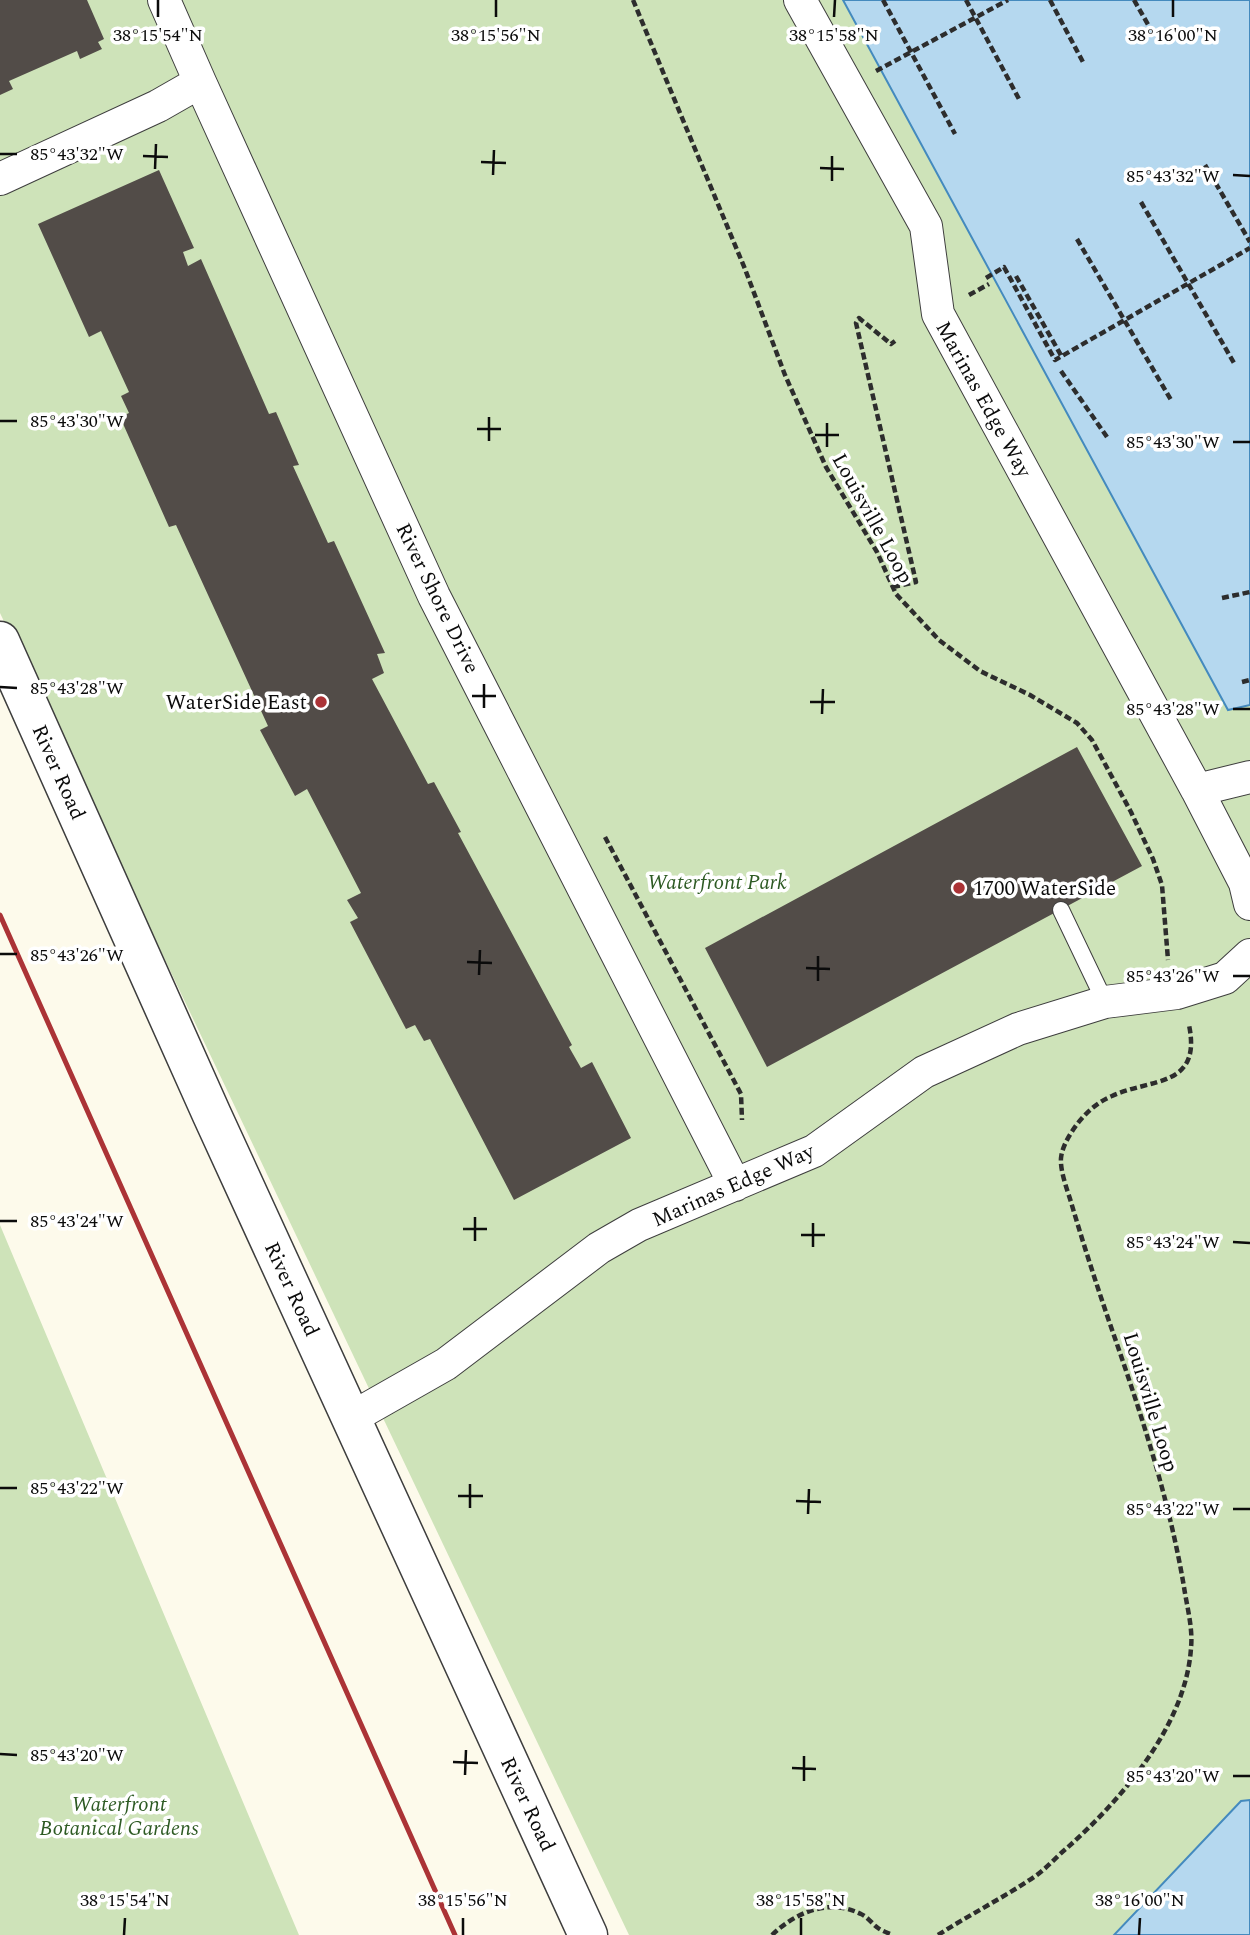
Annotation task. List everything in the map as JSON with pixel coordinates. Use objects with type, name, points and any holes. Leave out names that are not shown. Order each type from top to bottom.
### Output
[{"type":"street","name":"River Shore Drive","points":[[164,0],[435,596],[735,1185]]},
{"type":"street","name":"Marinas Edge Way","points":[[800,0],[926,226],[937,314],[1197,790],[1245,883],[1250,904]]},
{"type":"street","points":[[0,179],[158,106],[200,82]]},
{"type":"street","name":"River Road","points":[[0,641],[212,1115],[588,1935]]},
{"type":"street","points":[[1197,790],[1250,778]]},
{"type":"street","name":"Marinas Edge Way","points":[[351,1418],[446,1364],[599,1248],[639,1226],[814,1151],[924,1072],[1018,1029],[1105,1002],[1177,993],[1225,978],[1250,955]]},
{"type":"lane","points":[[1060,910],[1105,1002]]},
{"type":"path","name":"Louisville Loop","points":[[633,0],[794,396],[826,467],[877,552],[896,594],[939,640],[980,671],[1030,695],[1077,723],[1092,740],[1131,811],[1162,885],[1170,971]]},
{"type":"path","points":[[883,0],[955,134]]},
{"type":"path","points":[[966,0],[1019,99]]},
{"type":"path","points":[[872,73],[1008,0]]},
{"type":"path","points":[[1050,0],[1084,64]]},
{"type":"path","points":[[1134,0],[1150,28]]},
{"type":"path","points":[[1205,165],[1250,242]]},
{"type":"path","points":[[1141,202],[1234,363]]},
{"type":"path","points":[[1077,239],[1171,400]]},
{"type":"path","points":[[986,278],[1003,267],[1055,360],[1250,247]]},
{"type":"path","points":[[1016,276],[1062,357]]},
{"type":"path","points":[[893,587],[916,582],[856,323],[859,318],[891,344],[895,341]]},
{"type":"path","points":[[1061,372],[1107,437]]},
{"type":"path","points":[[1222,598],[1250,592]]},
{"type":"path","points":[[1242,682],[1250,680]]},
{"type":"path","points":[[605,837],[741,1094],[742,1127]]},
{"type":"path","name":"Louisville Loop","points":[[938,1935],[1036,1876],[1096,1822],[1156,1745],[1180,1701],[1191,1647],[1177,1543],[1128,1377],[1083,1246],[1060,1160],[1064,1144],[1077,1124],[1093,1107],[1113,1096],[1166,1080],[1179,1073],[1187,1061],[1193,1042],[1187,1015]]},
{"type":"path","points":[[772,1935],[786,1922],[812,1909],[840,1906],[864,1914],[877,1928],[892,1935]]},
{"type":"green space","name":"Waterfront Park","points":[[0,0],[843,0],[1228,710],[1250,705],[1250,1935],[629,1935],[0,613]]},
{"type":"green space","name":"Waterfront Botanical Gardens","points":[[0,1225],[299,1935],[0,1935]]},
{"type":"water","points":[[843,0],[1250,0],[1250,705],[1228,710]]},
{"type":"water","points":[[1250,1800],[1250,1935],[1114,1935],[1241,1801]]},
{"type":"building","points":[[0,0],[87,0],[104,39],[98,42],[102,49],[80,59],[77,51],[9,81],[13,89],[0,95]]},
{"type":"building","name":"WaterSide East","points":[[159,170],[194,248],[183,252],[188,266],[201,259],[269,414],[276,412],[299,465],[293,466],[328,543],[334,541],[385,653],[377,654],[384,673],[372,679],[428,784],[434,782],[461,832],[458,833],[572,1045],[569,1047],[581,1068],[592,1062],[631,1138],[514,1200],[430,1039],[424,1041],[415,1025],[406,1029],[350,922],[358,918],[347,900],[361,893],[307,789],[295,796],[260,730],[268,726],[176,525],[169,527],[120,417],[129,413],[121,396],[129,392],[101,331],[89,337],[38,224]]},
{"type":"building","name":"1700 WaterSide","points":[[1077,747],[1142,866],[767,1067],[705,948]]},
{"type":"railway","points":[[0,915],[455,1935]]},
{"type":"place","name":"WaterSide East","points":[[321,702]]},
{"type":"place","name":"1700 WaterSide","points":[[959,888]]}]
